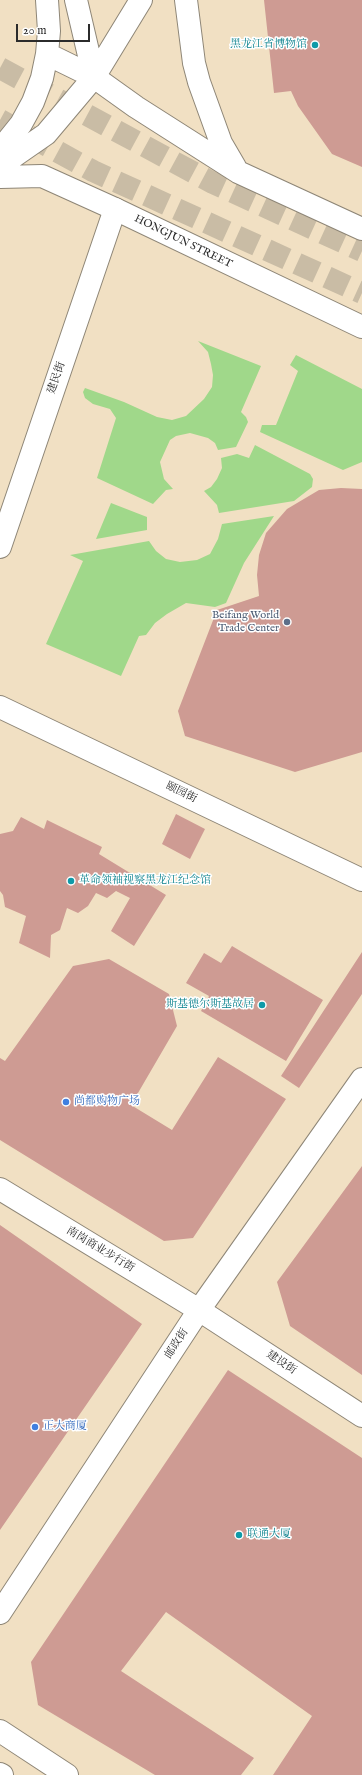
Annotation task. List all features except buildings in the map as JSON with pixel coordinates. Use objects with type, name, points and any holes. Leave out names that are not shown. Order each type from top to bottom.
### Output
[{"type":"street","points":[[0,150],[21,124],[33,102],[42,78],[48,54],[49,31],[47,0]]},
{"type":"street","points":[[76,0],[94,77]]},
{"type":"street","points":[[0,163],[10,159],[46,134],[94,77],[141,0]]},
{"type":"street","points":[[186,0],[194,62],[199,82],[221,143],[238,172]]},
{"type":"street","points":[[48,54],[94,77],[136,107],[238,172],[362,229]]},
{"type":"street","name":"HONGJUN STREET","points":[[0,177],[42,176],[115,209],[362,327]]},
{"type":"street","name":"建民街","points":[[0,547],[115,209]]},
{"type":"street","name":"颐园街","points":[[0,707],[362,880]]},
{"type":"street","name":"邮政街","points":[[0,1614],[199,1310],[362,1079]]},
{"type":"street","name":"南岗商业步行街","points":[[1,1192],[199,1310]]},
{"type":"street","name":"建设街","points":[[199,1310],[362,1416]]},
{"type":"street","points":[[0,1731],[67,1775]]},
{"type":"green space","points":[[198,341],[261,366],[241,412],[246,417],[248,422],[236,447],[218,450],[215,443],[208,438],[190,433],[176,436],[170,440],[160,462],[164,479],[173,489],[166,490],[153,504],[97,478],[116,418],[110,409],[93,404],[85,398],[83,392],[85,388],[124,402],[157,417],[172,420],[186,416],[204,399],[212,387],[213,375],[208,352]]},
{"type":"green space","points":[[296,355],[362,389],[362,462],[343,470],[260,432],[262,425],[276,425],[298,371],[290,365]]},
{"type":"green space","points":[[255,445],[310,474],[313,479],[312,487],[294,501],[219,513],[217,505],[204,491],[211,487],[217,479],[222,468],[221,458],[237,454],[249,458]]},
{"type":"green space","points":[[111,503],[147,517],[147,530],[96,539]]},
{"type":"green space","points":[[274,516],[244,563],[226,603],[215,607],[186,603],[167,614],[155,623],[146,635],[139,636],[121,676],[46,644],[83,561],[70,555],[149,541],[156,551],[166,559],[180,562],[197,560],[210,554],[218,539],[222,524]]},
{"type":"tunnel","points":[[0,68],[213,183],[362,251]]},
{"type":"tunnel","points":[[0,120],[93,171],[362,293]]},
{"type":"place","name":"黑龙江省博物馆","points":[[315,45]]},
{"type":"place","name":"Beifang World Trade Center","points":[[287,622]]},
{"type":"place","name":"革命领袖视察黑龙江纪念馆","points":[[71,881]]},
{"type":"place","name":"斯基德尔斯基故居","points":[[262,1005]]},
{"type":"place","name":"尚都购物广场","points":[[66,1102]]},
{"type":"place","name":"正大商厦","points":[[35,1427]]},
{"type":"place","name":"联通大厦","points":[[239,1535]]}]
